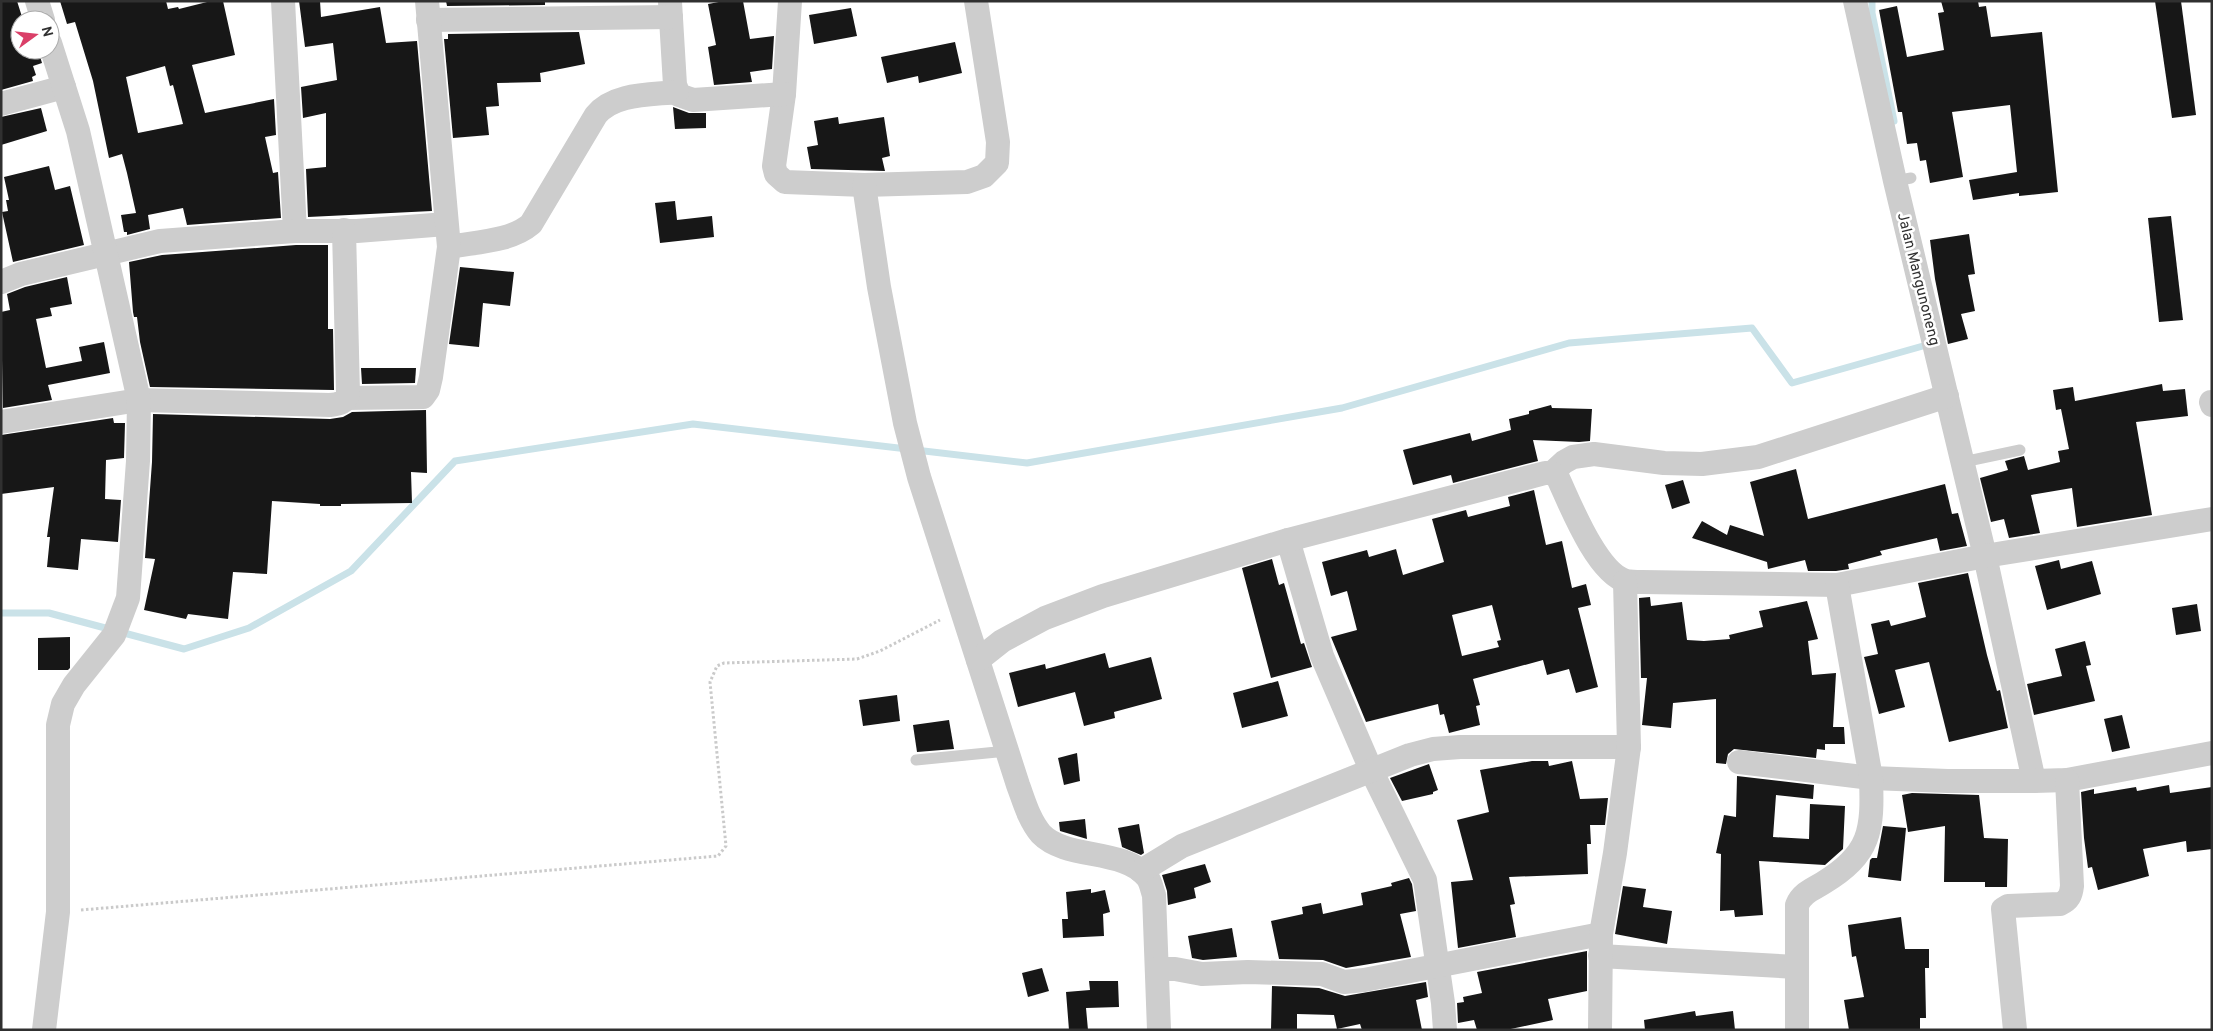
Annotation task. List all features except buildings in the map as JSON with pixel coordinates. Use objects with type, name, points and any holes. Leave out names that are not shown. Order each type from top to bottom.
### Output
[{"type":"street","points":[[283,1],[295,231]]},
{"type":"street","points":[[790,1],[784,94],[774,166],[780,178],[785,182],[864,185],[967,182],[984,176],[997,163],[998,142],[976,1]]},
{"type":"street","name":"Jalan Mangunoneng","points":[[1855,1],[1902,180],[1928,321],[1938,356],[2034,780]]},
{"type":"street","points":[[1,422],[139,400],[330,405],[342,403],[347,398],[417,398],[426,395],[431,377],[449,247],[428,11],[670,9],[676,92]]},
{"type":"street","points":[[44,1030],[58,912],[58,725],[63,704],[74,684],[114,635],[128,598],[138,461],[139,400],[78,131],[56,60]]},
{"type":"street","points":[[1,104],[64,86]]},
{"type":"street","points":[[449,247],[509,236],[524,230],[530,224],[596,115],[606,105],[620,100],[676,92],[684,98],[693,100],[784,94]]},
{"type":"street","points":[[864,185],[879,287],[905,423],[919,477],[960,609],[1029,816],[1042,835],[1061,845],[1128,864],[1141,871],[1148,878],[1154,895],[1159,1030]]},
{"type":"street","points":[[1,282],[21,274],[160,241],[295,231],[357,231],[446,224]]},
{"type":"street","points":[[344,230],[347,398]]},
{"type":"street","points":[[1552,473],[1573,457],[1594,454],[1664,463],[1702,464],[1758,457],[1947,396]]},
{"type":"street","points":[[978,660],[1002,641],[1045,618],[1102,596],[1288,540],[1545,473],[1552,473],[1558,478],[1585,536],[1602,561],[1625,581],[1692,584],[1837,585],[1984,556],[2212,518]]},
{"type":"street","points":[[1288,540],[1322,656],[1372,772],[1425,880],[1438,965],[1445,1030]]},
{"type":"street","points":[[1600,1030],[1601,945],[1629,747],[1625,581]]},
{"type":"street","points":[[1797,1030],[1797,904],[1803,895],[1850,864],[1863,848],[1868,834],[1872,810],[1871,778],[1837,585]]},
{"type":"street","points":[[1141,871],[1182,846],[1372,772],[1410,755],[1433,749],[1629,747]]},
{"type":"street","points":[[1739,762],[1871,778],[1948,781],[2067,780],[2212,753]]},
{"type":"street","points":[[2015,1030],[2003,909],[2008,906],[2060,904],[2070,896],[2072,886],[2067,780]]},
{"type":"street","points":[[1157,969],[1175,969],[1202,974],[1248,972],[1322,974],[1344,982],[1438,965],[1601,945],[1797,967]]},
{"type":"lane","points":[[1962,462],[2020,450]]},
{"type":"lane","points":[[916,760],[1007,751]]},
{"type":"path","points":[[58,912],[718,856],[726,846],[710,682],[717,666],[724,663],[857,659],[880,651],[911,636],[960,609]]},
{"type":"waterway","points":[[1872,1],[1872,13],[1894,121]]},
{"type":"waterway","points":[[1,613],[49,613],[184,649],[249,628],[351,571],[455,461],[693,424],[1027,463],[1342,408],[1569,343],[1752,328],[1792,383],[1930,344]]}]
